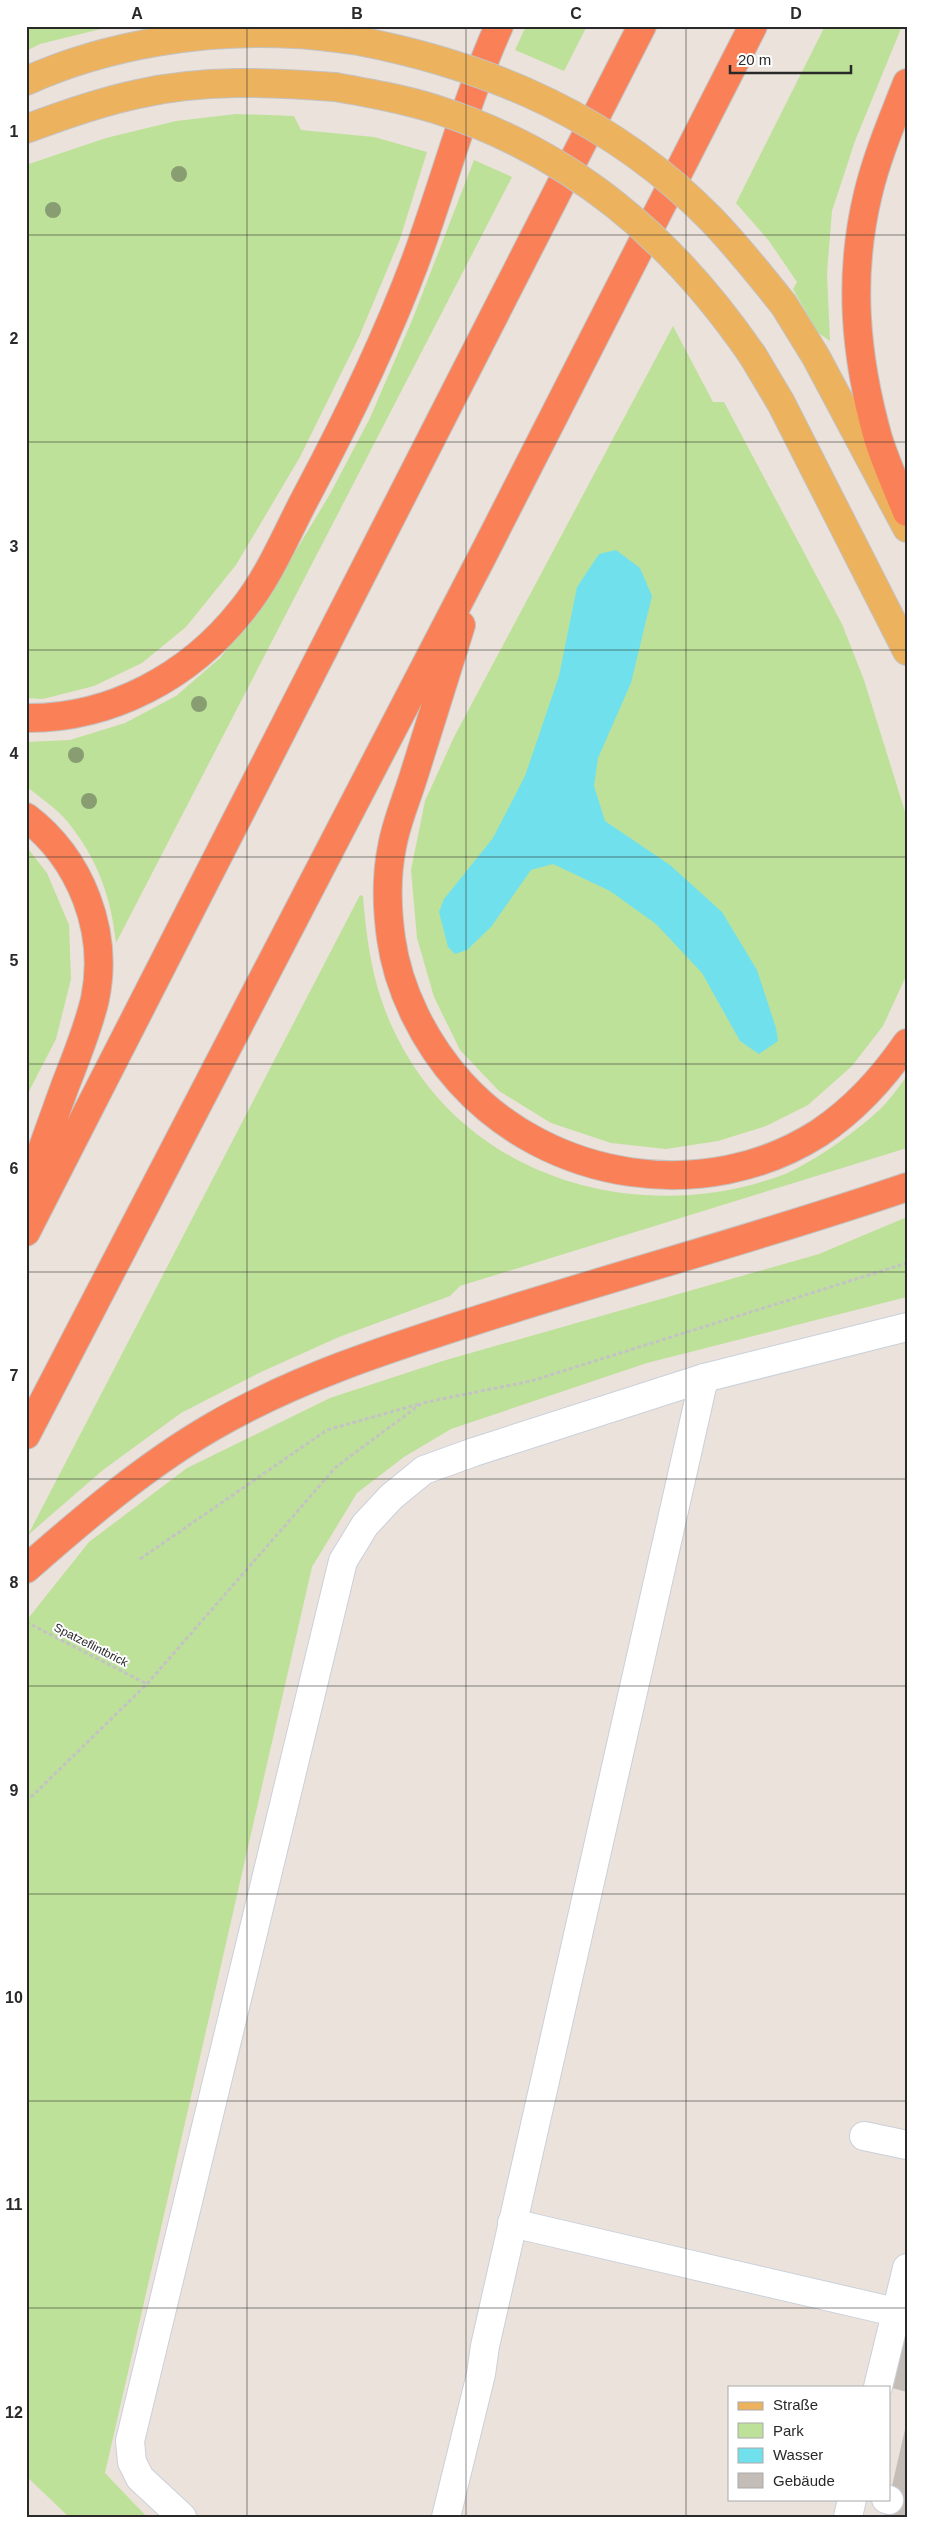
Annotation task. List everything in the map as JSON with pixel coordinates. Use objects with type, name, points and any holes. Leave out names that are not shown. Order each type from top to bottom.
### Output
[{"type":"highway","points":[[26,718],[44,718],[83,712],[120,701],[156,685],[189,664],[218,638],[244,609],[344,426],[384,341],[415,261],[499,26]]},
{"type":"highway","points":[[26,1232],[642,26]]},
{"type":"highway","points":[[26,1435],[482,556],[753,26]]},
{"type":"highway","points":[[907,82],[868,193],[857,254],[856,320],[865,386],[879,440],[907,512]]},
{"type":"highway","points":[[482,556],[392,847],[388,893],[391,939],[402,984],[420,1026],[445,1066],[476,1100],[512,1128],[552,1151],[605,1168],[641,1175],[687,1175],[733,1169],[777,1154],[818,1133],[855,1106],[887,1072],[907,1043]]},
{"type":"highway","points":[[26,817],[60,849],[77,876],[90,905],[96,936],[99,968],[95,999],[86,1030],[26,1194]]},
{"type":"highway","points":[[26,1569],[136,1478],[212,1427],[278,1393],[362,1357],[572,1290],[805,1221],[907,1187]]},
{"type":"main road","points":[[26,81],[99,55],[163,42],[228,34],[285,34],[359,41],[415,52],[470,68],[523,89],[574,115],[622,145],[668,180],[710,218],[748,260],[784,306],[816,358],[907,528]]},
{"type":"main road","points":[[26,129],[76,110],[139,93],[205,84],[270,82],[336,87],[386,96],[427,107],[484,127],[530,149],[574,175],[616,205],[655,238],[685,268],[724,314],[753,356],[781,403],[907,651]]},
{"type":"street","points":[[182,2517],[140,2478],[132,2462],[130,2441],[343,1561],[366,1525],[391,1497],[424,1470],[704,1378],[907,1327]]},
{"type":"street","points":[[446,2517],[481,2374],[485,2346],[512,2223],[704,1378]]},
{"type":"street","points":[[864,2136],[907,2145]]},
{"type":"street","points":[[512,2223],[896,2312]]},
{"type":"street","points":[[878,2386],[907,2268]]},
{"type":"street","points":[[848,2517],[852,2500]]},
{"type":"path","points":[[140,1559],[327,1430],[422,1403]]},
{"type":"path","name":"Spatzeflintbrick","points":[[26,1622],[147,1684],[26,1802]]},
{"type":"green space","points":[[26,26],[113,26],[40,44],[26,51]]},
{"type":"green space","points":[[526,26],[587,26],[564,71],[515,50]]},
{"type":"green space","points":[[825,26],[902,26],[855,141],[832,211],[827,273],[830,341],[817,332],[793,289],[797,282],[769,241],[736,203]]},
{"type":"green space","points":[[236,114],[294,116],[301,130],[374,137],[427,152],[400,239],[359,337],[300,457],[236,565],[186,627],[142,663],[94,686],[43,699],[26,698],[26,165],[106,138],[176,121]]},
{"type":"green space","points":[[474,160],[512,177],[116,943],[106,894],[101,878],[87,849],[63,816],[26,786],[26,742],[70,740],[125,723],[176,696],[220,658],[266,600],[330,494],[370,418],[413,318]]},
{"type":"green space","points":[[673,326],[713,402],[724,402],[842,624],[864,680],[907,818],[907,974],[883,1026],[852,1066],[808,1105],[766,1126],[718,1141],[666,1149],[611,1143],[551,1123],[499,1091],[460,1050],[434,997],[417,938],[411,870],[425,801],[454,737]]},
{"type":"green space","points":[[26,846],[47,873],[69,925],[71,979],[56,1039],[26,1097]]},
{"type":"green space","points":[[360,895],[363,896],[367,933],[377,987],[398,1039],[429,1087],[468,1127],[512,1157],[562,1179],[615,1192],[670,1196],[725,1190],[780,1176],[821,1154],[851,1134],[876,1113],[889,1100],[907,1076],[907,1148],[460,1286],[450,1296],[339,1337],[261,1372],[181,1413],[103,1470],[28,1535]]},
{"type":"green space","points":[[907,1217],[907,1297],[647,1363],[451,1429],[404,1457],[357,1493],[312,1567],[105,2473],[147,2517],[69,2517],[26,2476],[26,1621],[89,1542],[187,1468],[330,1398],[446,1360],[819,1254]]},
{"type":"water","points":[[616,550],[640,568],[652,596],[631,683],[598,758],[594,786],[605,821],[670,865],[722,912],[757,970],[776,1028],[778,1041],[759,1054],[740,1041],[702,973],[656,924],[610,891],[553,864],[531,870],[491,927],[467,950],[455,954],[448,947],[439,912],[444,899],[493,838],[525,776],[559,676],[577,587],[599,554]]},
{"type":"building","points":[[907,2329],[907,2392],[892,2388]]},
{"type":"building","points":[[906,2425],[907,2517],[884,2517]]}]
